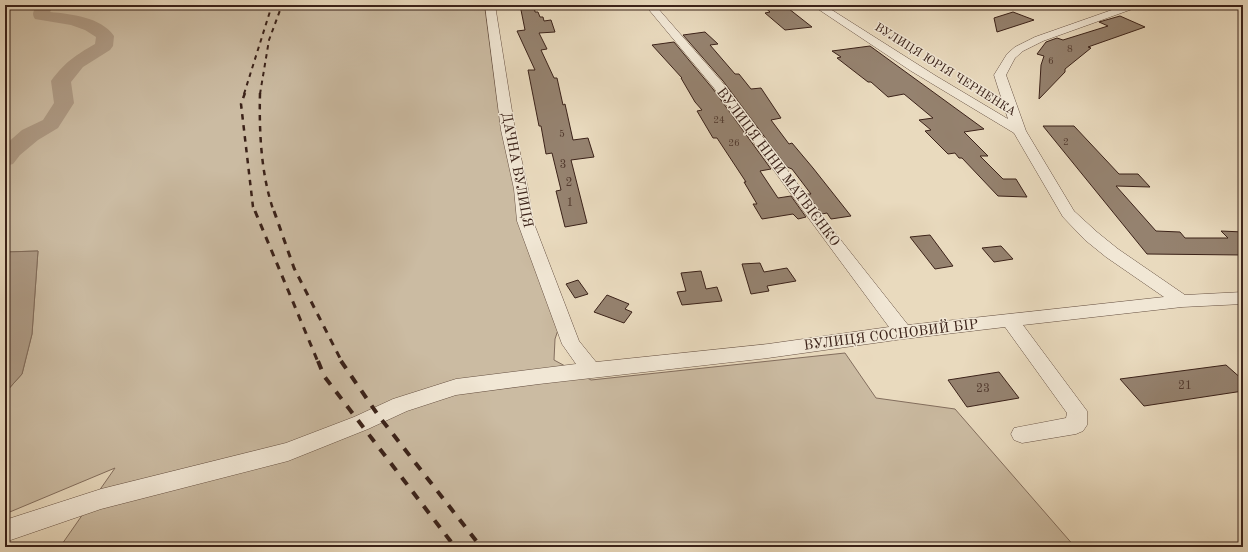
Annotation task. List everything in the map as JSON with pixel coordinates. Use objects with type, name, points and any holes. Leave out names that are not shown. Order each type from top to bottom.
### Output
[{"type":"street","name":"ДАЧНА ВУЛИЦЯ","points":[[490,5],[508,130],[521,189],[525,221],[571,344],[591,370]]},
{"type":"street","name":"ВУЛИЦЯ НІНИ МАТВІЄНКО","points":[[650,5],[718,85],[776,161],[812,213],[903,332]]},
{"type":"street","name":"ВУЛИЦЯ ЮРІЯ ЧЕРНЕНКА","points":[[817,5],[920,72],[972,104],[997,116],[1019,131]]},
{"type":"street","points":[[1135,5],[1039,39],[1019,49],[1011,56],[1000,75],[1002,87],[1019,131],[1068,214],[1091,236],[1112,253],[1182,301]]},
{"type":"street","name":"ВУЛИЦЯ СОСНОВИЙ БІР","points":[[5,531],[101,499],[288,452],[361,424],[400,405],[456,388],[539,376],[768,351],[903,332],[1182,301],[1243,298]]},
{"type":"street","points":[[1010,321],[1077,411],[1076,425],[1022,434]]},
{"type":"shaded area","points":[[5,5],[486,5],[525,239],[559,327],[555,339],[554,360],[591,380],[845,353],[876,398],[955,409],[1075,547],[60,547],[115,468],[5,514],[5,393],[22,374],[32,334],[38,251],[5,252]]},
{"type":"shaded area","points":[[38,251],[32,334],[22,374],[5,393],[5,252]]},
{"type":"building","points":[[520,5],[534,5],[535,12],[538,12],[540,17],[543,17],[544,21],[551,20],[555,32],[539,33],[547,49],[541,50],[554,78],[557,78],[563,105],[565,104],[573,140],[588,138],[594,157],[571,160],[587,223],[565,227],[556,191],[561,190],[552,153],[546,154],[528,70],[535,70],[517,31],[525,30]]},
{"type":"building","points":[[762,5],[784,5],[812,27],[785,30],[765,13],[770,12]]},
{"type":"building","points":[[1013,12],[1034,20],[997,32],[994,18]]},
{"type":"building","points":[[1120,16],[1145,27],[1088,47],[1091,48],[1065,69],[1065,72],[1039,99],[1041,65],[1044,56],[1037,54],[1046,42],[1057,38],[1063,40],[1108,26],[1099,22]]},
{"type":"building","points":[[705,32],[718,44],[710,45],[735,74],[739,74],[751,89],[761,88],[781,118],[771,120],[789,144],[792,143],[813,168],[851,216],[831,219],[827,213],[822,214],[807,194],[811,194],[792,169],[787,167],[723,81],[683,35]]},
{"type":"building","points":[[674,42],[713,89],[771,169],[760,171],[778,198],[791,196],[806,217],[798,219],[793,214],[762,219],[753,204],[757,204],[744,182],[746,182],[717,138],[713,138],[697,111],[702,110],[695,102],[682,78],[652,45]]},
{"type":"building","points":[[870,46],[984,129],[964,132],[988,156],[980,156],[1003,179],[1016,179],[1027,197],[998,196],[962,158],[959,158],[955,153],[948,154],[925,131],[931,130],[919,120],[933,118],[904,94],[888,97],[871,82],[868,82],[837,58],[841,57],[832,51]]},
{"type":"building","points":[[1043,126],[1074,126],[1119,174],[1138,174],[1150,187],[1116,186],[1156,231],[1180,232],[1185,238],[1228,238],[1221,231],[1243,232],[1243,255],[1147,254]]},
{"type":"building","points":[[930,235],[953,266],[935,269],[910,237]]},
{"type":"building","points":[[1001,246],[1013,259],[994,262],[982,248]]},
{"type":"building","points":[[760,263],[764,272],[787,268],[796,281],[767,286],[769,291],[751,294],[742,264]]},
{"type":"building","points":[[701,271],[706,289],[717,287],[722,301],[682,305],[677,292],[686,291],[681,273]]},
{"type":"building","points":[[578,280],[588,294],[575,298],[566,284]]},
{"type":"building","points":[[607,295],[629,304],[625,309],[632,312],[624,323],[594,312]]},
{"type":"building","points":[[1226,365],[1243,380],[1243,391],[1144,406],[1120,379]]},
{"type":"building","points":[[999,372],[1019,398],[967,407],[948,380]]},
{"type":"waterway","points":[[5,159],[12,150],[30,135],[51,124],[64,103],[61,81],[76,63],[104,46],[105,36],[91,26],[75,20],[41,16],[41,12],[47,5]]},
{"type":"railway","points":[[244,94],[272,5]]},
{"type":"railway","points":[[260,94],[269,40],[282,5]]},
{"type":"railway","points":[[245,93],[241,104],[253,207],[255,212]]},
{"type":"railway","points":[[260,94],[262,153],[266,183],[274,212]]},
{"type":"railway","points":[[255,211],[318,362]]},
{"type":"railway","points":[[274,211],[294,268],[342,362]]},
{"type":"railway","points":[[318,361],[324,376],[455,547]]},
{"type":"railway","points":[[341,361],[378,415],[481,547]]}]
